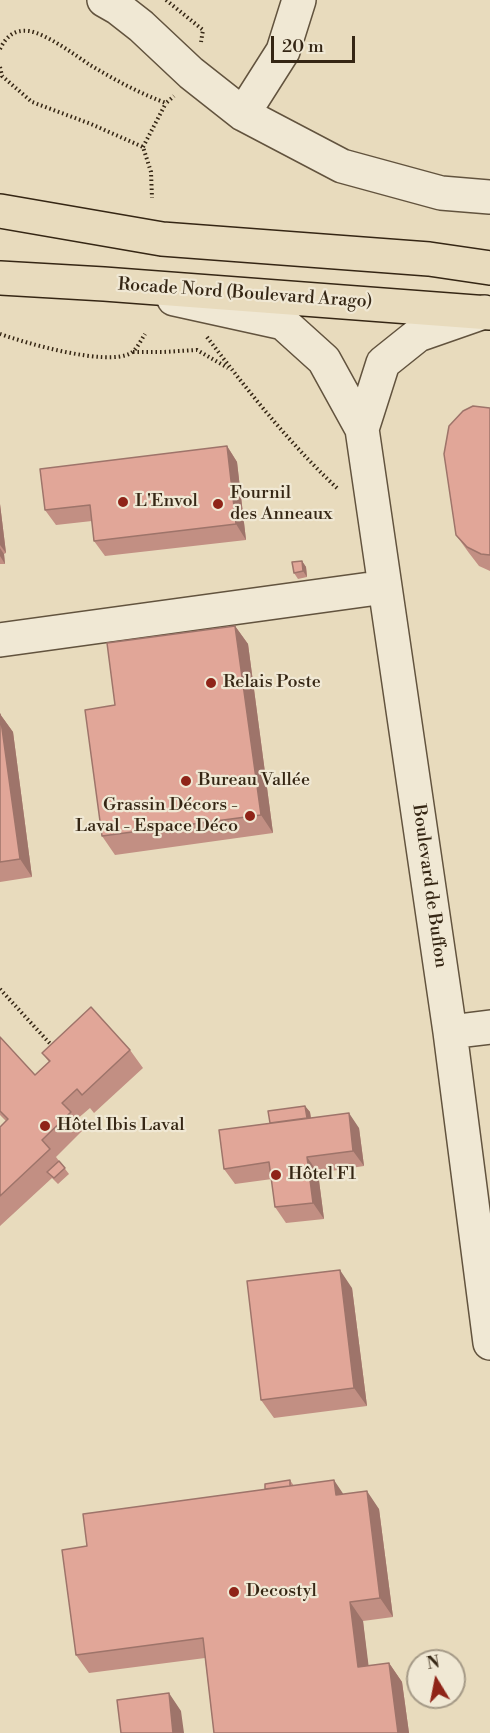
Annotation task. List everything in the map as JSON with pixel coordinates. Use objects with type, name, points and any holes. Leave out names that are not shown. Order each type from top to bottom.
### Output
[{"type":"main road","points":[[0,211],[162,238],[429,259],[490,268]]},
{"type":"main road","name":"Rocade Nord (Boulevard Arago)","points":[[0,278],[487,312]]},
{"type":"street","points":[[104,0],[141,26],[190,73],[243,114],[342,165],[441,193],[490,197]]},
{"type":"street","points":[[243,114],[283,51],[299,0]]},
{"type":"street","points":[[104,284],[283,323],[324,360],[363,429]]},
{"type":"street","points":[[363,429],[383,363],[418,335],[487,312]]},
{"type":"street","name":"Boulevard de Buffon","points":[[363,429],[450,1032],[490,1343]]},
{"type":"street","points":[[0,640],[386,587]]},
{"type":"street","points":[[450,1032],[490,1027]]},
{"type":"path","points":[[166,0],[203,30],[202,40]]},
{"type":"path","points":[[0,49],[6,38],[18,31],[31,31],[62,46],[139,92],[166,104]]},
{"type":"path","points":[[0,67],[2,76],[32,102],[143,147]]},
{"type":"path","points":[[152,198],[151,172],[143,147],[166,104],[176,95]]},
{"type":"path","points":[[196,333],[207,337],[273,422],[306,459],[343,493]]},
{"type":"path","points":[[0,334],[84,356],[197,350],[232,370]]},
{"type":"path","points":[[133,352],[145,334]]},
{"type":"path","points":[[0,989],[59,1053]]},
{"type":"building","points":[[473,406],[490,408],[490,555],[481,554],[467,547],[456,535],[444,454],[449,426],[463,411]]},
{"type":"building","points":[[227,446],[236,524],[94,541],[90,505],[45,510],[40,469]]},
{"type":"building","points":[[302,561],[303,571],[294,573],[292,562]]},
{"type":"building","name":"Bureau Vallée","points":[[235,626],[261,815],[102,836],[85,710],[115,705],[107,643]]},
{"type":"building","points":[[0,714],[20,859],[0,862]]},
{"type":"building","name":"Hôtel Ibis Laval","points":[[91,1007],[130,1050],[82,1095],[77,1089],[62,1103],[71,1112],[42,1140],[50,1149],[0,1196],[0,1127],[8,1119],[0,1111],[0,1037],[35,1075],[50,1061],[42,1053]]},
{"type":"building","points":[[305,1106],[307,1118],[270,1123],[268,1111]]},
{"type":"building","name":"Hôtel F1","points":[[349,1113],[353,1151],[307,1157],[313,1203],[275,1207],[269,1162],[224,1169],[219,1130]]},
{"type":"building","points":[[59,1161],[65,1168],[54,1178],[47,1172]]},
{"type":"building","points":[[340,1270],[354,1388],[261,1400],[247,1281]]},
{"type":"building","points":[[290,1480],[290,1486],[265,1489],[265,1484]]},
{"type":"building","name":"Decostyl","points":[[334,1480],[336,1495],[367,1491],[380,1598],[350,1602],[358,1667],[389,1663],[398,1733],[214,1733],[203,1638],[76,1655],[62,1550],[87,1546],[83,1514]]},
{"type":"building","points":[[169,1693],[173,1733],[121,1733],[117,1700]]},
{"type":"place","name":"L'Envol","points":[[123,502]]},
{"type":"place","name":"Fournil des Anneaux","points":[[218,504]]},
{"type":"place","name":"Relais Poste","points":[[211,683]]},
{"type":"place","name":"Bureau Vallée","points":[[186,781]]},
{"type":"place","name":"Grassin Décors - Laval - Espace Déco","points":[[250,816]]},
{"type":"place","name":"Hôtel Ibis Laval","points":[[45,1126]]},
{"type":"place","name":"Hôtel F1","points":[[276,1175]]},
{"type":"place","name":"Decostyl","points":[[234,1592]]}]
